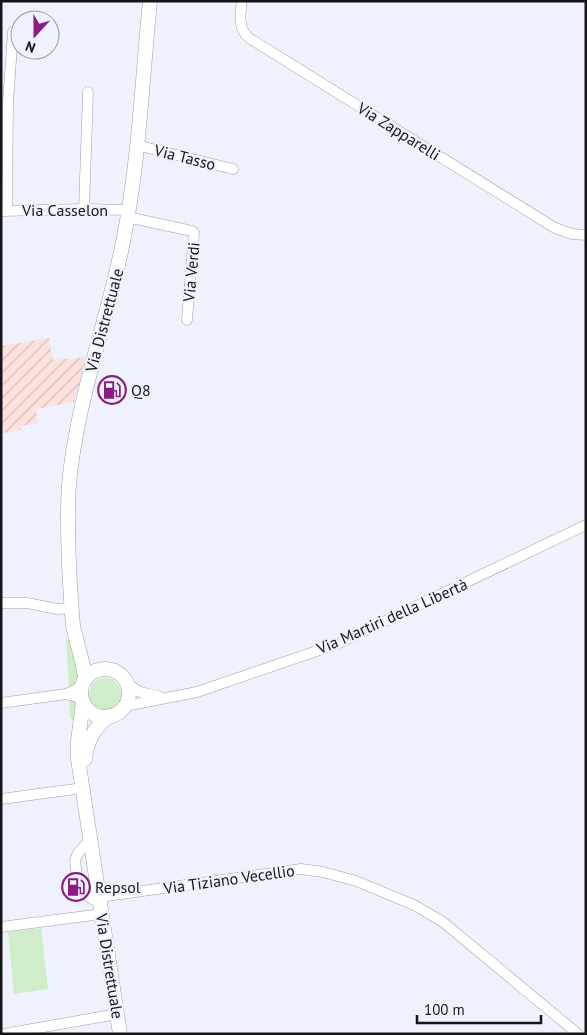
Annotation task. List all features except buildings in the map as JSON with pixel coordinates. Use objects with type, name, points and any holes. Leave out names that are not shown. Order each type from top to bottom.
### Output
[{"type":"main road","name":"Via Distrettuale","points":[[120,1034],[78,759],[78,741],[83,702],[81,695],[85,680],[72,608],[68,510],[71,463],[84,396],[117,269],[128,213],[150,1]]},
{"type":"main road","name":"Via Distrettuale","points":[[76,638],[91,659],[106,670],[118,674],[126,683]]},
{"type":"main road","points":[[85,680],[94,672],[106,670]]},
{"type":"main road","points":[[125,706],[128,699],[126,683]]},
{"type":"main road","points":[[83,702],[87,709],[94,714],[110,716]]},
{"type":"main road","name":"Via Distrettuale","points":[[83,784],[88,740],[96,728],[110,716],[121,711],[125,706]]},
{"type":"street","name":"Via Zapparelli","points":[[242,1],[241,27],[242,31],[249,38],[554,228],[572,234],[586,235]]},
{"type":"street","points":[[4,211],[4,126],[10,56]]},
{"type":"street","points":[[84,209],[88,92]]},
{"type":"street","name":"Via Tasso","points":[[136,146],[233,169]]},
{"type":"street","name":"Via Casselon","points":[[4,211],[84,209],[128,213]]},
{"type":"street","name":"Via Verdi","points":[[128,213],[194,234],[187,320]]},
{"type":"street","name":"Via Martiri della Libertà","points":[[125,706],[197,692],[337,644],[586,525]]},
{"type":"street","points":[[1,603],[27,603],[57,609],[72,608]]},
{"type":"street","points":[[1,704],[66,694],[77,688],[85,680]]},
{"type":"street","points":[[126,683],[140,692],[164,697]]},
{"type":"street","points":[[66,694],[77,697],[83,702]]},
{"type":"street","points":[[1,799],[83,784]]},
{"type":"street","points":[[91,839],[76,856],[79,890],[100,905]]},
{"type":"street","name":"Via Tiziano Vecellio","points":[[1,927],[100,905],[301,869],[323,872],[356,881],[414,905],[443,922],[578,1034]]},
{"type":"street","points":[[4,1034],[117,1014]]},
{"type":"shaded area","points":[[49,338],[53,360],[87,357],[74,402],[36,409],[38,423],[21,426],[21,430],[4,433],[1,430],[1,346]]},
{"type":"green space","points":[[66,639],[70,640],[79,675],[76,684],[69,689]]},
{"type":"green space","points":[[105,678],[111,679],[116,683],[120,688],[120,700],[116,705],[111,709],[105,710],[99,709],[94,705],[90,700],[89,694],[90,688],[94,683],[99,679]]},
{"type":"green space","points":[[69,698],[76,702],[76,721],[70,718]]},
{"type":"green space","points":[[41,928],[48,989],[14,994],[8,932]]},
{"type":"place","name":"Q8","points":[[112,390]]},
{"type":"place","name":"Repsol","points":[[76,887]]}]
